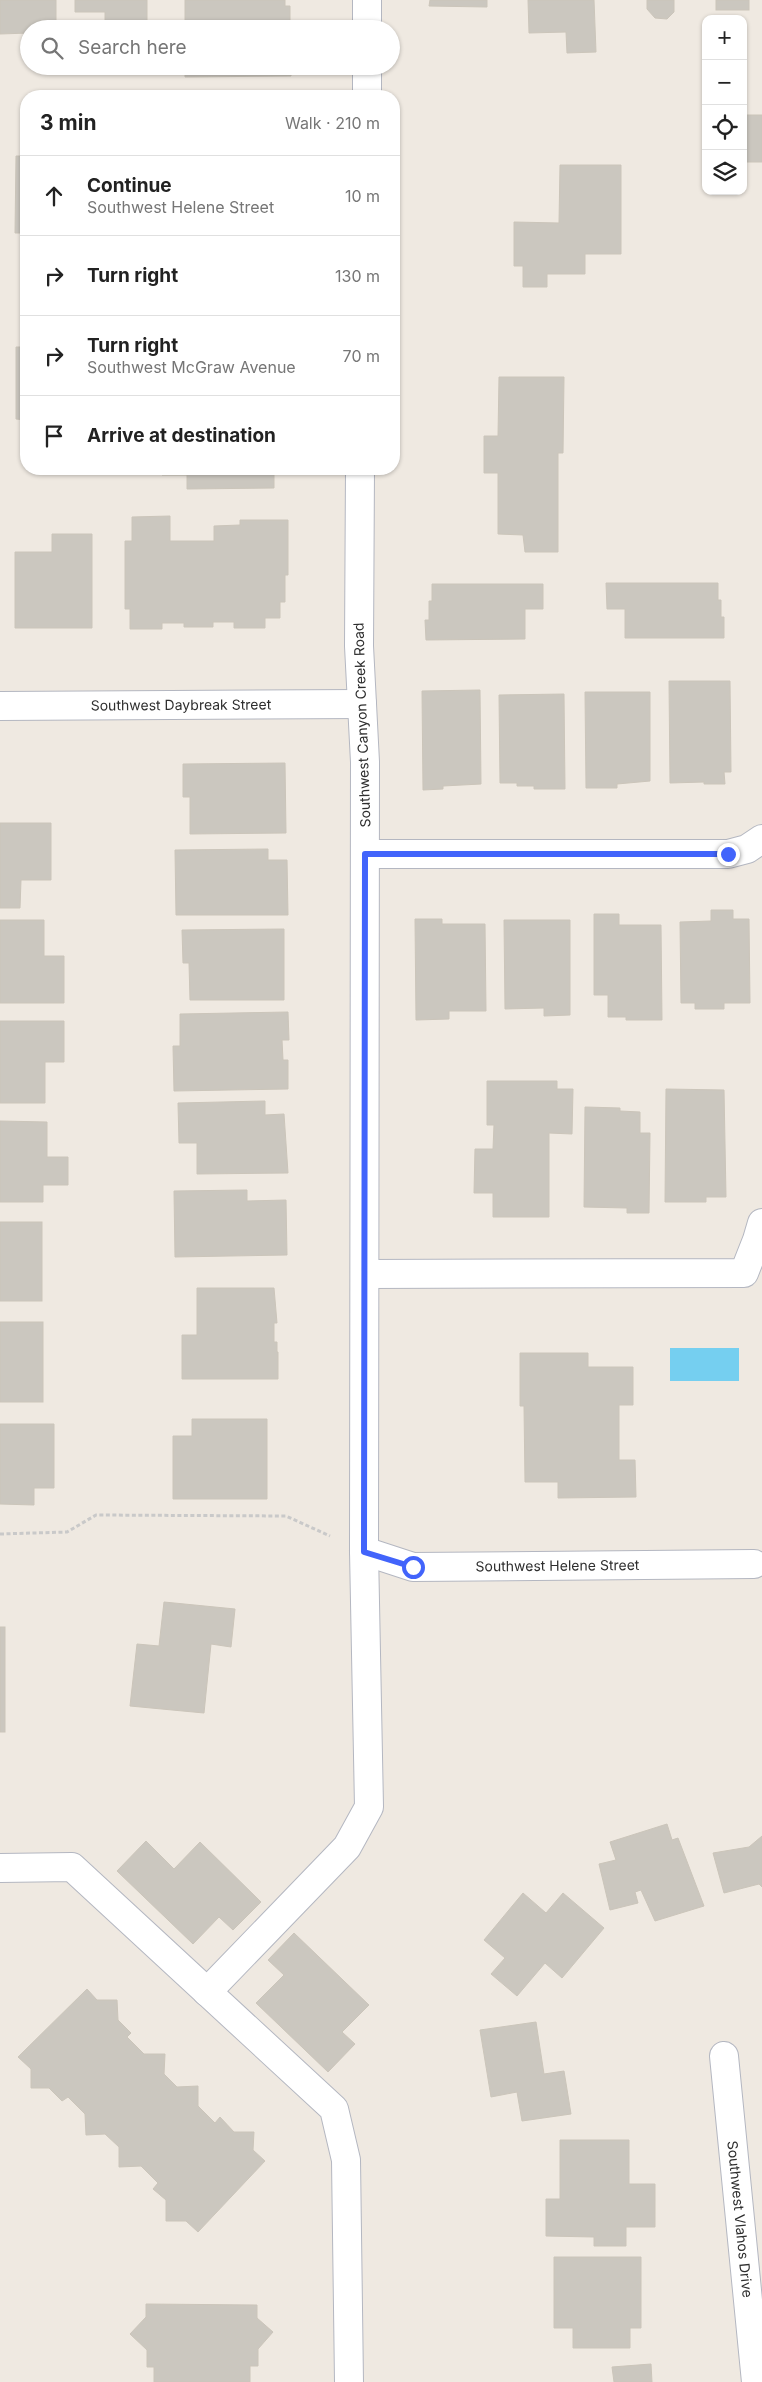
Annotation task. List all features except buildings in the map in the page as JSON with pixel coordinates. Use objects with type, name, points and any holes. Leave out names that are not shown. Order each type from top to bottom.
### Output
[{"type":"street","points":[[367,0],[367,20]]},
{"type":"street","points":[[367,75],[367,90]]},
{"type":"street","name":"Southwest Canyon Creek Road","points":[[207,1992],[347,1847],[369,1807],[364,1552],[366,1274],[365,762],[359,646],[360,475]]},
{"type":"street","name":"Southwest Daybreak Street","points":[[0,706],[362,704]]},
{"type":"street","points":[[365,854],[728,854],[747,849],[762,839]]},
{"type":"street","points":[[366,1274],[744,1273],[762,1223]]},
{"type":"street","name":"Southwest Helene Street","points":[[364,1552],[413,1567],[754,1564]]},
{"type":"street","points":[[0,1868],[72,1867],[334,2109],[346,2160],[349,2382]]},
{"type":"street","name":"Southwest Vlahos Drive","points":[[724,2056],[756,2382]]},
{"type":"path","points":[[0,1534],[66,1532],[96,1515],[286,1516],[364,1552]]},
{"type":"water","points":[[670,1348],[739,1348],[739,1381],[670,1381]]},
{"type":"route","points":[[413,1567],[364,1552],[366,1274],[365,854],[728,854]]}]
